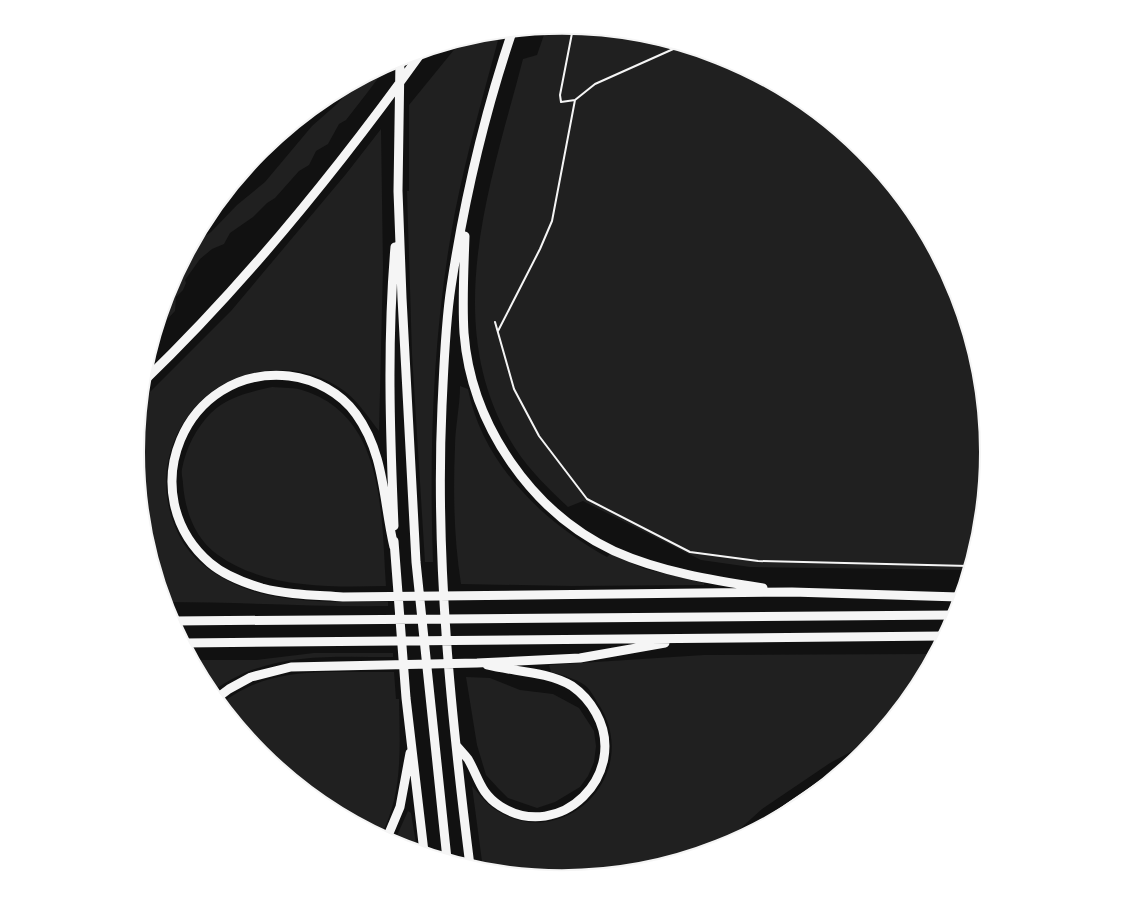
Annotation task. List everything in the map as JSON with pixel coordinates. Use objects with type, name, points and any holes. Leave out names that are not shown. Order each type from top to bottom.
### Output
[{"type":"highway","points":[[469,860],[451,696],[439,521],[444,355],[451,288],[466,206],[485,121],[510,38]]},
{"type":"highway","points":[[151,374],[180,346],[253,268],[319,190],[416,60]]},
{"type":"highway","points":[[400,67],[398,191],[416,562],[446,854]]},
{"type":"highway","points":[[399,206],[392,284],[390,418],[394,561],[406,698],[423,847]]},
{"type":"highway","points":[[466,206],[464,334],[471,375],[484,412],[497,439],[515,468],[531,488],[553,510],[581,532],[630,558],[690,576],[792,592]]},
{"type":"highway","points":[[394,547],[381,468],[369,435],[356,413],[324,386],[302,378],[275,374],[251,378],[231,386],[210,399],[195,414],[182,434],[174,456],[172,476],[175,509],[180,523],[195,548],[211,564],[230,575],[261,587],[286,593],[343,597],[387,595],[792,592],[953,597]]},
{"type":"highway","points":[[179,621],[947,615]]},
{"type":"highway","points":[[190,642],[936,636]]},
{"type":"highway","points":[[221,694],[251,677],[284,668],[308,666],[477,663],[580,658],[692,639]]},
{"type":"highway","points":[[456,744],[468,760],[480,786],[491,799],[511,811],[530,816],[538,816],[561,811],[581,799],[595,783],[603,762],[606,742],[601,720],[593,706],[579,691],[562,681],[546,676],[501,669],[477,663]]},
{"type":"highway","points":[[389,832],[400,807],[411,746]]},
{"type":"path","points":[[572,34],[560,95],[561,102],[575,100],[595,84],[673,49]]},
{"type":"path","points":[[498,332],[540,249],[552,221],[575,100]]},
{"type":"path","points":[[495,322],[514,389],[539,436],[586,499],[690,552],[758,561],[963,566]]},
{"type":"shaded area","points":[[562,34],[589,35],[643,42],[696,56],[746,77],[794,104],[837,138],[876,176],[909,220],[936,267],[948,292],[957,318],[971,370],[979,425],[979,479],[971,534],[962,570],[750,567],[701,560],[583,501],[568,507],[527,464],[515,448],[492,401],[479,354],[475,305],[478,255],[486,206],[497,156],[523,59],[537,55],[544,35]]},
{"type":"shaded area","points":[[498,39],[476,122],[455,212],[442,299],[437,343],[432,431],[433,562],[425,562],[412,354],[407,191],[409,191],[409,105],[456,47]]},
{"type":"shaded area","points":[[380,76],[346,120],[339,124],[328,144],[316,151],[309,165],[299,171],[275,198],[267,203],[253,217],[230,233],[224,244],[212,249],[200,259],[185,280],[186,283],[183,290],[176,297],[175,311],[165,322],[175,292],[204,237],[211,232],[237,205],[265,182],[312,126],[346,94]]},
{"type":"shaded area","points":[[381,129],[383,268],[379,431],[348,394],[329,381],[314,375],[289,370],[249,374],[221,386],[198,404],[181,427],[170,455],[166,484],[171,514],[184,544],[202,564],[225,579],[258,593],[276,597],[313,601],[388,602],[388,606],[172,602],[158,560],[147,507],[144,479],[144,425],[147,395],[231,311],[346,174]]},
{"type":"shaded area","points":[[460,386],[468,389],[475,416],[487,442],[501,465],[519,488],[560,526],[583,543],[607,557],[610,554],[645,569],[704,583],[704,585],[571,586],[461,584],[455,533],[454,499],[455,439]]},
{"type":"shaded area","points":[[272,387],[293,388],[305,391],[332,404],[351,423],[365,446],[374,472],[380,501],[386,586],[321,586],[277,580],[237,566],[218,555],[197,533],[186,504],[182,473],[186,454],[192,439],[201,425],[217,407],[247,393]]},
{"type":"shaded area","points":[[314,653],[393,653],[393,657],[322,657],[276,663],[254,669],[217,689],[199,660],[256,660]]},
{"type":"shaded area","points":[[927,654],[909,684],[893,706],[876,728],[857,748],[830,763],[762,809],[738,830],[696,848],[670,856],[616,866],[562,870],[534,869],[482,862],[472,786],[493,808],[520,820],[546,822],[570,814],[590,800],[604,779],[611,755],[609,729],[597,702],[590,690],[584,684],[551,672],[549,665],[704,655]]},
{"type":"shaded area","points":[[394,672],[396,699],[399,699],[399,770],[393,804],[383,830],[352,814],[307,784],[266,748],[247,728],[226,700],[257,683],[284,676],[311,673]]},
{"type":"shaded area","points":[[466,677],[490,678],[520,690],[553,694],[579,708],[594,731],[596,746],[594,762],[588,776],[580,787],[555,802],[537,808],[508,798],[486,775],[477,745]]},
{"type":"shaded area","points":[[408,811],[411,813],[416,844],[397,836]]}]
